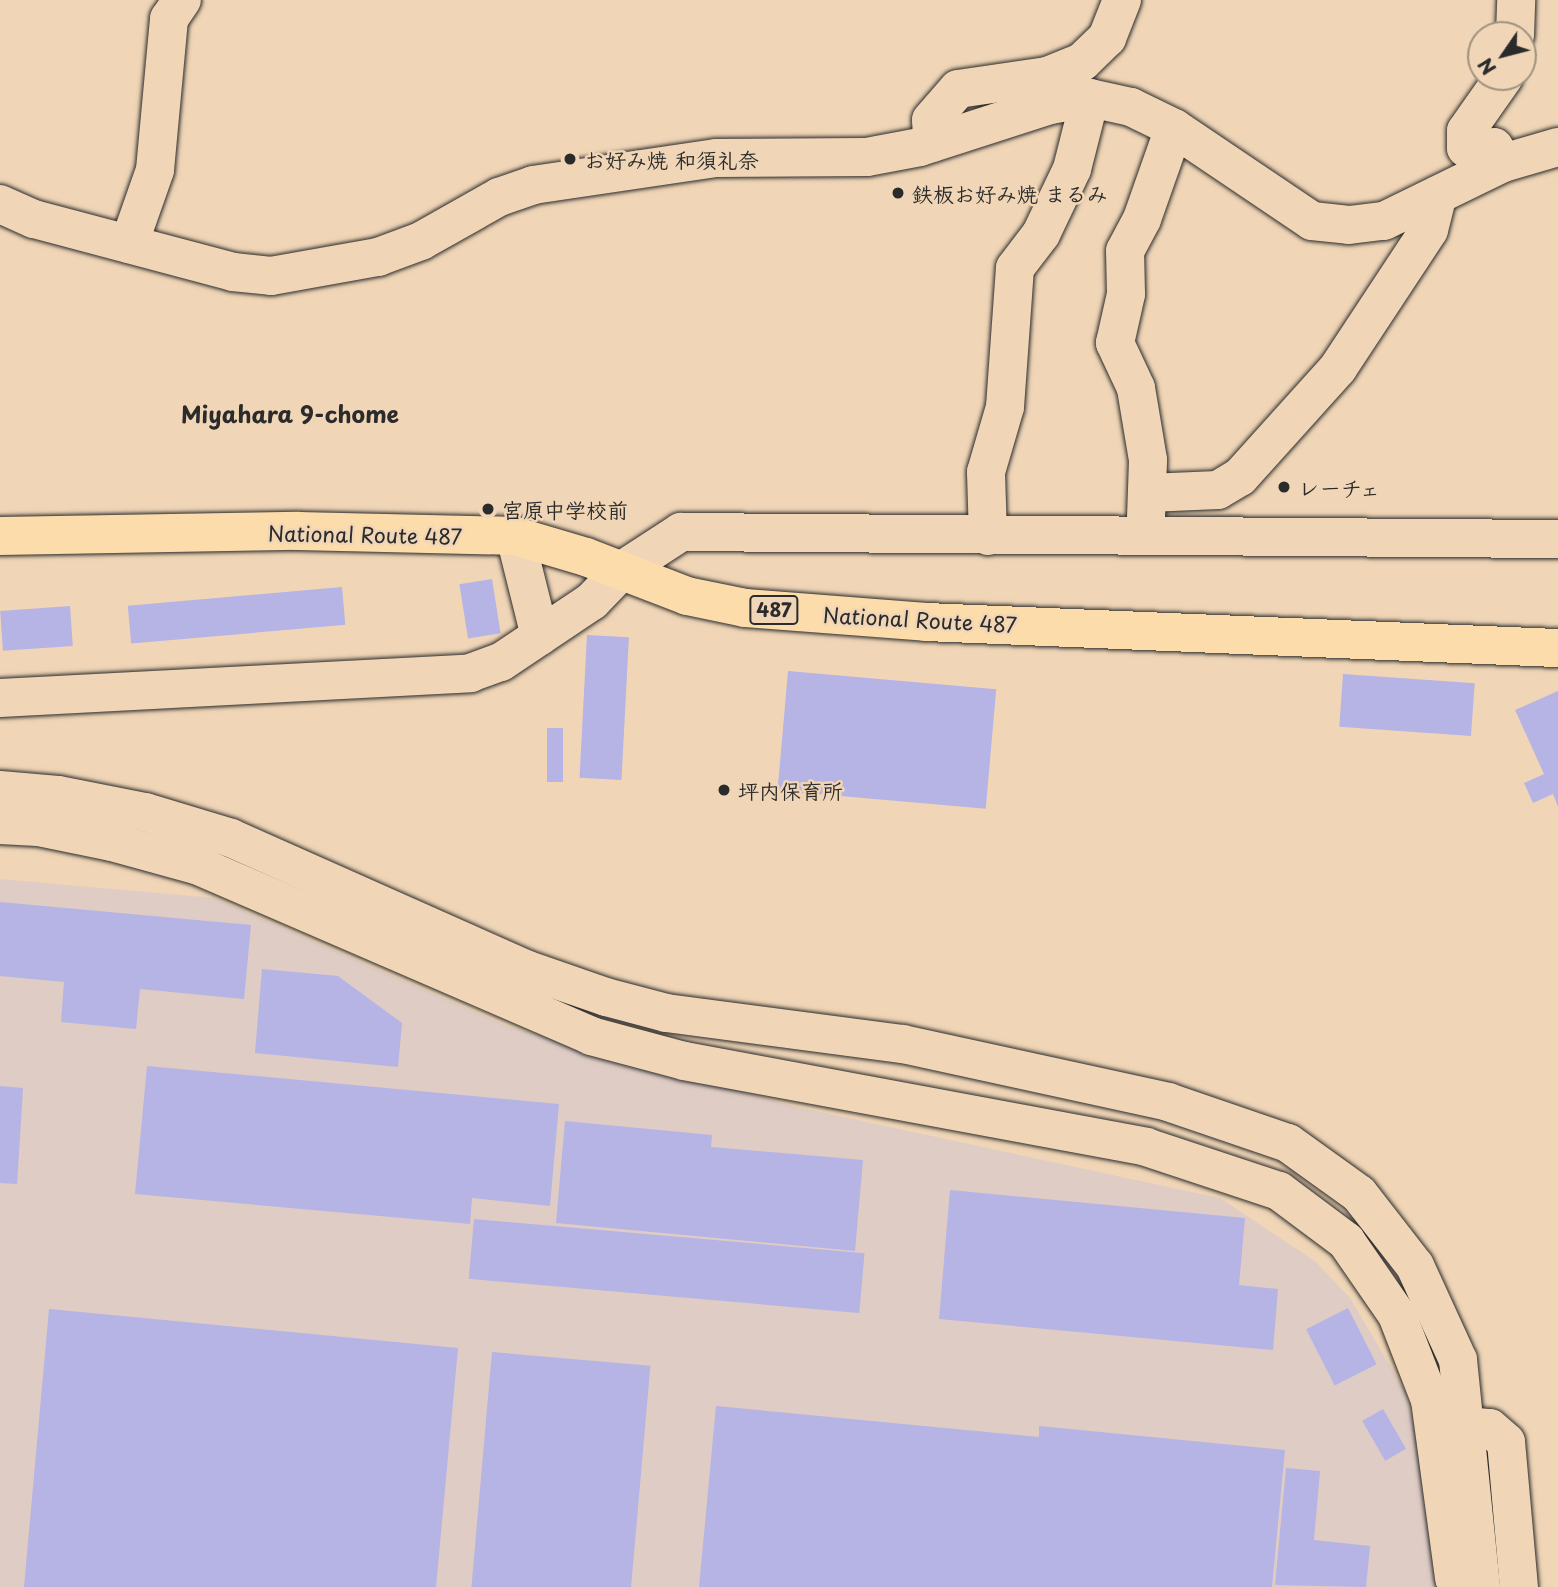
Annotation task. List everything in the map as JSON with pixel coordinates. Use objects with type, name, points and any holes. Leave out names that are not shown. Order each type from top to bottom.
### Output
[{"type":"highway","name":"National Route 487","points":[[0,536],[298,531],[514,536],[687,596],[745,608],[926,622],[1558,648]]},
{"type":"street","points":[[129,244],[155,170],[169,19],[182,0]]},
{"type":"street","points":[[932,143],[931,120],[958,89],[1046,76],[1083,62],[1107,38],[1122,0]]},
{"type":"street","points":[[1515,21],[1516,0]]},
{"type":"street","points":[[1494,91],[1466,131],[1466,148],[1473,152],[1494,147],[1503,163]]},
{"type":"street","points":[[0,204],[34,219],[233,272],[271,276],[378,257],[421,242],[499,197],[533,184],[716,158],[867,157],[932,143],[1050,105],[1090,98],[1131,107],[1174,128],[1312,221],[1349,225],[1384,220],[1503,163],[1558,147]]},
{"type":"street","points":[[988,536],[986,472],[1005,407],[1015,268],[1041,234],[1072,169],[1090,98]]},
{"type":"street","points":[[1145,538],[1148,460],[1136,388],[1115,343],[1126,294],[1125,251],[1142,219],[1174,128]]},
{"type":"street","points":[[1148,493],[1218,489],[1240,477],[1338,368],[1429,230],[1438,195]]},
{"type":"street","points":[[0,698],[470,673],[501,662],[540,636],[592,601],[621,571],[681,532],[1145,538],[1558,539]]},
{"type":"street","points":[[514,536],[540,636]]},
{"type":"street","points":[[0,790],[58,795],[145,812],[231,838],[525,969],[606,998],[666,1013],[903,1044],[1168,1102],[1288,1143],[1359,1195],[1415,1266],[1458,1360],[1481,1587]]},
{"type":"street","points":[[0,825],[100,839],[199,866],[591,1036],[684,1061],[1146,1147],[1279,1191],[1346,1241],[1397,1315],[1430,1401],[1454,1587]]},
{"type":"street","points":[[1466,1426],[1490,1428],[1506,1442],[1519,1587]]},
{"type":"shaded area","points":[[0,879],[214,898],[507,1026],[792,1106],[1220,1198],[1315,1261],[1350,1298],[1405,1391],[1445,1548],[1444,1587],[0,1587]]},
{"type":"building","points":[[492,579],[501,633],[468,638],[459,584]]},
{"type":"building","points":[[342,587],[345,625],[131,644],[128,606]]},
{"type":"building","points":[[70,606],[73,646],[3,651],[0,611]]},
{"type":"building","points":[[587,635],[629,637],[621,780],[580,778]]},
{"type":"building","points":[[788,671],[996,689],[986,809],[778,791]]},
{"type":"building","points":[[1343,674],[1475,683],[1471,736],[1339,727]]},
{"type":"building","points":[[1558,691],[1558,807],[1553,794],[1533,803],[1524,783],[1544,774],[1515,710]]},
{"type":"building","points":[[547,728],[563,728],[563,782],[547,782]]},
{"type":"building","points":[[0,902],[251,925],[244,999],[140,989],[136,1029],[61,1022],[64,982],[0,976]]},
{"type":"building","points":[[262,969],[338,976],[402,1023],[398,1067],[255,1053]]},
{"type":"building","points":[[147,1066],[559,1104],[550,1206],[472,1198],[470,1224],[135,1194]]},
{"type":"building","points":[[0,1086],[23,1088],[17,1184],[0,1183]]},
{"type":"building","points":[[565,1121],[712,1135],[711,1147],[863,1160],[855,1251],[556,1223]]},
{"type":"building","points":[[950,1190],[1245,1218],[1239,1285],[1278,1289],[1273,1350],[939,1319]]},
{"type":"building","points":[[474,1219],[865,1253],[859,1313],[469,1279]]},
{"type":"building","points":[[1348,1308],[1377,1364],[1335,1385],[1306,1329]]},
{"type":"building","points":[[49,1309],[458,1348],[436,1587],[24,1587]]},
{"type":"building","points":[[492,1352],[650,1366],[631,1587],[471,1587]]},
{"type":"building","points":[[716,1406],[1039,1437],[1039,1426],[1285,1450],[1272,1587],[699,1587]]},
{"type":"building","points":[[1383,1409],[1406,1449],[1385,1461],[1362,1421]]},
{"type":"building","points":[[1286,1468],[1320,1471],[1314,1540],[1370,1546],[1366,1587],[1275,1585]]},
{"type":"place","name":"お好み焼 和須礼奈","points":[[570,159]]},
{"type":"place","name":"鉄板お好み焼 まるみ","points":[[898,193]]},
{"type":"place","name":"レーチェ","points":[[1284,487]]},
{"type":"place","name":"宮原中学校前","points":[[488,509]]},
{"type":"place","name":"坪内保育所","points":[[724,790]]},
{"type":"district","name":"Miyahara 9-chome","points":[[290,414]]}]
